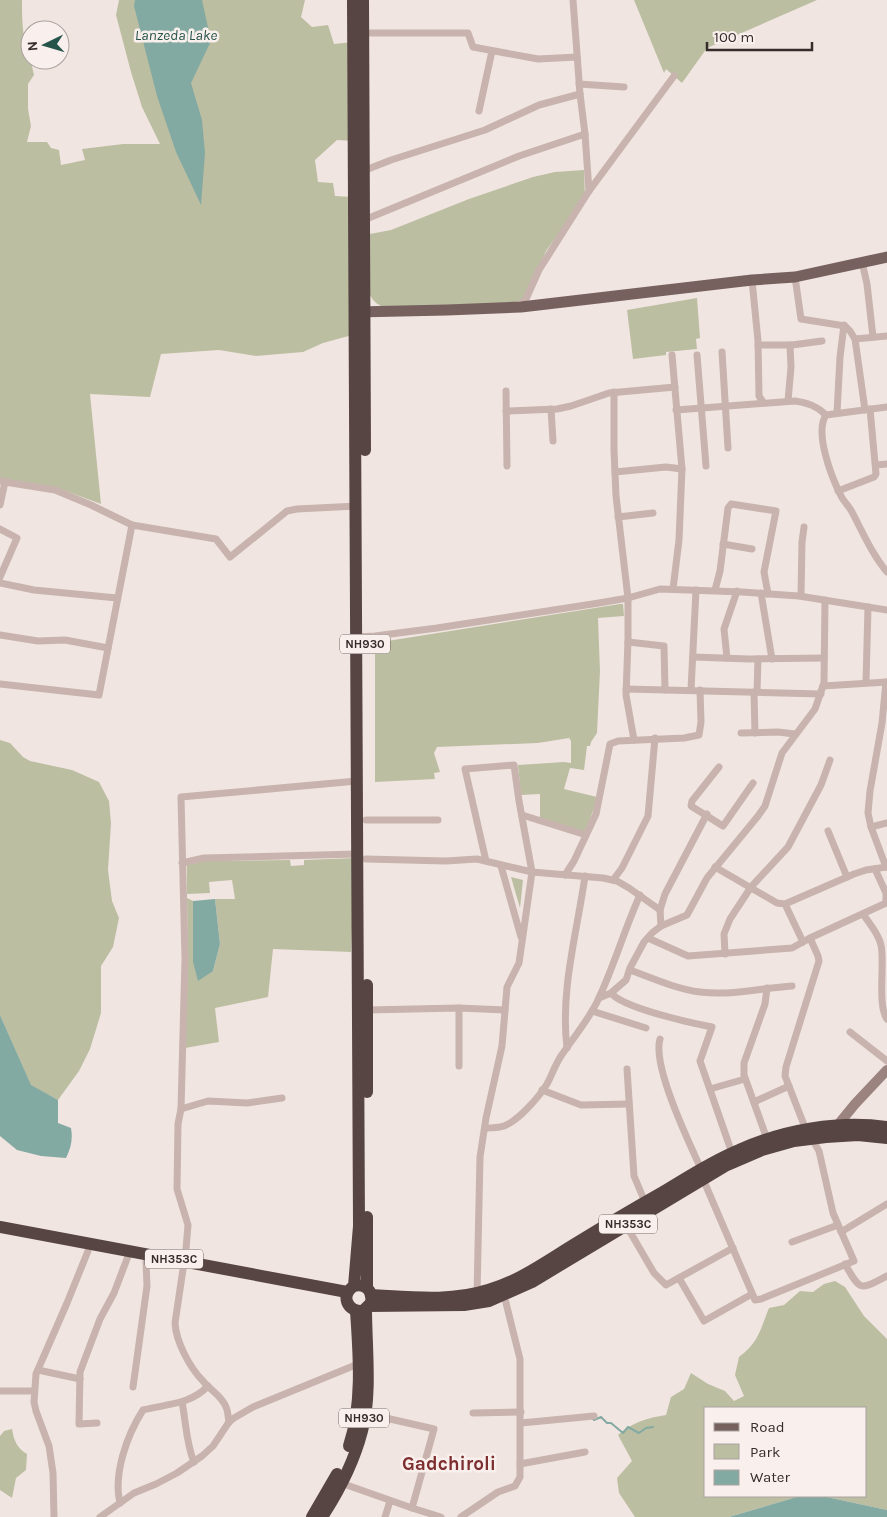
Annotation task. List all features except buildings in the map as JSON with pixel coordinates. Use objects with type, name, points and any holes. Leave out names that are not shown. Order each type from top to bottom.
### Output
[{"type":"highway","name":"NH930","points":[[312,1517],[343,1464],[361,1412],[367,1401],[360,1298],[358,1226],[362,857],[366,820],[356,506],[363,171],[358,32],[354,0]]},
{"type":"highway","name":"NH930","points":[[322,1517],[336,1496],[354,1457],[363,1430],[358,1364],[367,1010],[358,781],[361,637],[358,32],[362,0]]},
{"type":"highway","name":"NH353C","points":[[0,1227],[129,1255],[360,1298],[464,1296],[490,1301],[532,1282],[626,1225],[732,1153],[767,1140],[809,1134],[837,1126],[887,1127]]},
{"type":"highway","name":"NH353C","points":[[478,1298],[524,1275],[645,1202],[702,1174],[762,1150],[794,1141],[809,1134],[858,1135],[887,1138]]},
{"type":"highway","name":"NH353C","points":[[0,1235],[88,1251],[129,1255],[146,1262],[184,1265]]},
{"type":"main road","points":[[359,312],[516,307],[752,280],[795,277],[887,257]]},
{"type":"street","points":[[573,0],[589,191]]},
{"type":"street","points":[[358,32],[468,33],[473,47],[538,59],[577,57]]},
{"type":"street","points":[[480,110],[492,51]]},
{"type":"street","points":[[516,307],[526,299],[539,270],[589,191],[674,76]]},
{"type":"street","points":[[579,84],[624,88]]},
{"type":"street","points":[[363,171],[391,160],[485,130],[539,105],[580,94]]},
{"type":"street","points":[[363,220],[519,156],[585,134]]},
{"type":"street","points":[[862,262],[867,284],[873,337]]},
{"type":"street","points":[[795,277],[801,319],[844,326],[850,330],[855,339],[876,474],[874,477],[838,491]]},
{"type":"street","points":[[752,280],[758,345],[759,396],[763,402]]},
{"type":"street","points":[[838,413],[840,357],[844,326]]},
{"type":"street","points":[[855,339],[887,336]]},
{"type":"street","points":[[758,345],[790,345],[822,341]]},
{"type":"street","points":[[788,401],[791,367],[790,345]]},
{"type":"street","points":[[722,352],[728,448]]},
{"type":"street","points":[[672,355],[682,469],[679,532],[673,589]]},
{"type":"street","points":[[697,355],[706,466]]},
{"type":"street","points":[[506,411],[551,409],[571,406],[614,392],[674,387]]},
{"type":"street","points":[[506,391],[507,466]]},
{"type":"street","points":[[614,392],[615,472],[618,517],[628,598],[626,689],[634,740]]},
{"type":"street","points":[[676,410],[788,401],[808,403],[820,408],[826,415]]},
{"type":"street","points":[[826,415],[887,406]]},
{"type":"street","points":[[551,409],[553,441]]},
{"type":"street","points":[[826,415],[822,430],[826,459],[838,491],[849,507],[873,554],[885,568]]},
{"type":"street","points":[[876,465],[887,464]]},
{"type":"street","points":[[615,472],[666,468],[682,469]]},
{"type":"street","points":[[0,505],[3,482],[55,490],[132,525],[216,539],[230,557],[287,511],[356,506]]},
{"type":"street","points":[[716,590],[728,508],[731,504],[776,510],[764,572],[764,593],[772,659]]},
{"type":"street","points":[[618,517],[653,512]]},
{"type":"street","points":[[0,684],[99,695],[132,525]]},
{"type":"street","points":[[801,596],[804,527]]},
{"type":"street","points":[[0,529],[17,538],[0,577]]},
{"type":"street","points":[[723,544],[752,549]]},
{"type":"street","points":[[0,583],[34,590],[117,598]]},
{"type":"street","points":[[361,637],[437,628],[628,598],[660,589],[737,591],[801,596],[887,610]]},
{"type":"street","points":[[691,690],[696,590]]},
{"type":"street","points":[[726,658],[724,629],[737,591]]},
{"type":"street","points":[[599,998],[611,993],[626,980],[648,938],[661,926],[687,914],[707,878],[765,806],[782,753],[815,709],[821,694],[823,686],[825,600]]},
{"type":"street","points":[[866,682],[868,607]]},
{"type":"street","points":[[0,635],[38,642],[65,640],[108,648]]},
{"type":"street","points":[[628,642],[664,646],[664,690]]},
{"type":"street","points":[[693,657],[758,659],[824,658]]},
{"type":"street","points":[[754,733],[758,659]]},
{"type":"street","points":[[715,867],[777,903],[785,904],[866,870],[886,867],[871,827],[868,813],[887,682],[823,686]]},
{"type":"street","points":[[626,689],[821,694]]},
{"type":"street","points":[[565,875],[574,861],[598,806],[610,744],[618,741],[684,738],[699,735],[700,690]]},
{"type":"street","points":[[741,733],[778,732],[795,734]]},
{"type":"street","points":[[613,880],[622,868],[648,816],[655,738]]},
{"type":"street","points":[[725,954],[724,934],[730,919],[751,887],[788,846],[821,785],[830,760]]},
{"type":"street","points":[[478,1298],[480,1157],[484,1128],[502,1046],[507,987],[519,963],[532,872],[514,765],[464,769],[486,861]]},
{"type":"street","points":[[719,767],[692,801],[691,806],[724,826],[753,783]]},
{"type":"street","points":[[229,1422],[226,1407],[220,1397],[195,1372],[175,1334],[188,1225],[177,1189],[185,959],[181,797],[358,781]]},
{"type":"street","points":[[661,926],[660,910],[665,894],[707,814]]},
{"type":"street","points":[[522,815],[586,835]]},
{"type":"street","points":[[366,820],[438,820]]},
{"type":"street","points":[[871,827],[887,823]]},
{"type":"street","points":[[828,831],[847,877]]},
{"type":"street","points":[[182,863],[204,858],[362,857],[446,862],[476,860],[532,872],[613,880],[640,895],[645,901],[660,910]]},
{"type":"street","points":[[501,866],[522,940]]},
{"type":"street","points":[[648,938],[688,956],[792,948],[886,903],[887,899],[875,869]]},
{"type":"street","points":[[567,1048],[564,1028],[565,1004],[585,876]]},
{"type":"street","points":[[484,1128],[503,1127],[511,1122],[532,1103],[547,1084],[560,1057],[584,1026],[599,998],[616,961],[630,916],[640,895]]},
{"type":"street","points":[[785,904],[803,942]]},
{"type":"street","points":[[863,914],[884,943],[882,989],[887,1019]]},
{"type":"street","points":[[660,1039],[658,1046],[659,1055],[669,1091],[755,1300],[854,1261],[833,1213],[819,1152],[809,1134],[785,1076],[786,1067],[819,961],[810,938]]},
{"type":"street","points":[[630,970],[690,991],[702,993],[792,986]]},
{"type":"street","points":[[767,988],[764,1004],[744,1063],[745,1078],[767,1140]]},
{"type":"street","points":[[611,993],[615,998],[680,1021],[712,1027],[700,1061],[732,1153]]},
{"type":"street","points":[[458,1066],[459,1008]]},
{"type":"street","points":[[367,1010],[459,1008],[505,1010]]},
{"type":"street","points":[[592,1012],[646,1028]]},
{"type":"street","points":[[850,1032],[887,1062]]},
{"type":"street","points":[[627,1069],[634,1176],[645,1202]]},
{"type":"street","points":[[837,1126],[887,1070]]},
{"type":"street","points":[[710,1089],[745,1078]]},
{"type":"street","points":[[754,1102],[789,1086]]},
{"type":"street","points":[[542,1090],[581,1105],[629,1104]]},
{"type":"street","points":[[181,1109],[208,1101],[248,1103],[282,1098]]},
{"type":"street","points":[[841,1232],[887,1204]]},
{"type":"street","points":[[626,1225],[654,1273],[666,1285],[733,1248]]},
{"type":"street","points":[[792,1242],[838,1225]]},
{"type":"street","points":[[54,1517],[52,1458],[50,1446],[36,1411],[34,1391],[38,1370],[88,1251]]},
{"type":"street","points":[[97,1424],[79,1424],[80,1372],[100,1319],[114,1293],[129,1255]]},
{"type":"street","points":[[133,1387],[147,1286],[146,1262]]},
{"type":"street","points":[[845,1264],[856,1284],[861,1287],[866,1287],[887,1276]]},
{"type":"street","points":[[679,1278],[704,1321],[752,1294]]},
{"type":"street","points":[[461,1517],[498,1492],[515,1486],[520,1477],[520,1358],[504,1295]]},
{"type":"street","points":[[101,1517],[134,1492],[156,1484],[194,1462],[213,1446],[229,1422],[253,1406],[358,1364]]},
{"type":"street","points":[[38,1370],[80,1379]]},
{"type":"street","points":[[120,1503],[118,1491],[120,1467],[136,1420],[143,1410],[182,1402],[202,1392],[208,1386]]},
{"type":"street","points":[[0,1391],[34,1391]]},
{"type":"street","points":[[182,1402],[187,1429],[187,1442],[194,1462]]},
{"type":"street","points":[[361,1412],[434,1428],[412,1508]]},
{"type":"street","points":[[473,1413],[521,1412]]},
{"type":"street","points":[[521,1422],[594,1416]]},
{"type":"street","points":[[520,1464],[585,1452]]},
{"type":"street","points":[[341,1484],[441,1517]]},
{"type":"street","points":[[385,1517],[390,1501]]},
{"type":"green space","points":[[0,0],[22,0],[20,70],[33,70],[34,75],[28,84],[28,109],[31,126],[27,142],[47,142],[51,148],[59,150],[61,165],[85,160],[82,149],[123,144],[160,144],[142,107],[131,72],[116,15],[119,0],[305,0],[301,17],[312,27],[328,25],[334,44],[353,42],[354,141],[337,140],[315,160],[318,182],[333,183],[335,196],[352,197],[356,334],[323,343],[303,352],[256,356],[219,350],[161,354],[150,397],[90,394],[101,504],[55,487],[0,478]]},
{"type":"green space","points":[[634,0],[817,0],[707,48],[682,83],[666,69],[664,73]]},
{"type":"green space","points":[[584,170],[585,197],[546,251],[525,298],[517,303],[449,307],[381,306],[370,295],[370,234],[391,230],[469,199],[533,177],[555,172]]},
{"type":"green space","points":[[697,298],[700,338],[696,339],[697,349],[666,352],[666,355],[633,359],[627,310]]},
{"type":"green space","points":[[623,604],[624,616],[598,618],[600,671],[597,733],[590,746],[587,746],[584,770],[570,768],[564,789],[597,797],[585,832],[540,818],[540,794],[521,795],[518,765],[571,763],[571,741],[569,738],[538,743],[437,747],[434,753],[440,772],[434,773],[435,779],[375,782],[375,643]]},
{"type":"green space","points":[[0,740],[10,743],[23,757],[30,761],[72,770],[99,782],[109,801],[111,823],[108,870],[112,901],[119,918],[113,947],[101,966],[101,1013],[90,1049],[79,1071],[58,1100],[31,1086],[0,1015]]},
{"type":"green space","points":[[355,858],[351,952],[273,949],[268,997],[215,1008],[219,1042],[185,1048],[188,959],[187,898],[193,901],[193,962],[213,971],[220,944],[215,899],[235,899],[232,880],[209,882],[210,893],[187,894],[187,865],[205,861],[290,860],[291,866],[304,865],[304,860]]},
{"type":"green space","points":[[511,877],[523,880],[520,908]]},
{"type":"green space","points":[[835,1281],[845,1287],[864,1316],[887,1339],[887,1510],[827,1497],[867,1497],[867,1407],[704,1407],[704,1497],[797,1497],[729,1517],[635,1517],[619,1493],[617,1478],[632,1461],[618,1435],[640,1421],[666,1415],[671,1397],[684,1389],[691,1373],[708,1384],[725,1391],[734,1401],[744,1396],[735,1375],[739,1357],[755,1341],[769,1308],[784,1305],[800,1291],[813,1292],[824,1284]]},
{"type":"green space","points":[[12,1429],[16,1444],[27,1454],[26,1470],[16,1478],[12,1498],[0,1490],[0,1436],[4,1431]]},
{"type":"water","name":"Lanzeda Lake","points":[[135,0],[202,0],[211,41],[191,83],[202,120],[205,153],[201,205],[176,152],[157,96],[134,6]]},
{"type":"water","points":[[215,899],[220,944],[213,971],[198,981],[193,962],[193,901]]},
{"type":"water","points":[[0,1015],[31,1085],[58,1100],[58,1123],[71,1128],[71,1143],[66,1158],[41,1156],[17,1150],[0,1136]]},
{"type":"water","points":[[797,1497],[827,1497],[887,1510],[887,1517],[729,1517]]},
{"type":"waterway","points":[[592,1418],[594,1420],[601,1417],[623,1433],[628,1427],[639,1433],[646,1428],[653,1427]]},
{"type":"district","name":"Gadchiroli","points":[[449,1464]]}]
